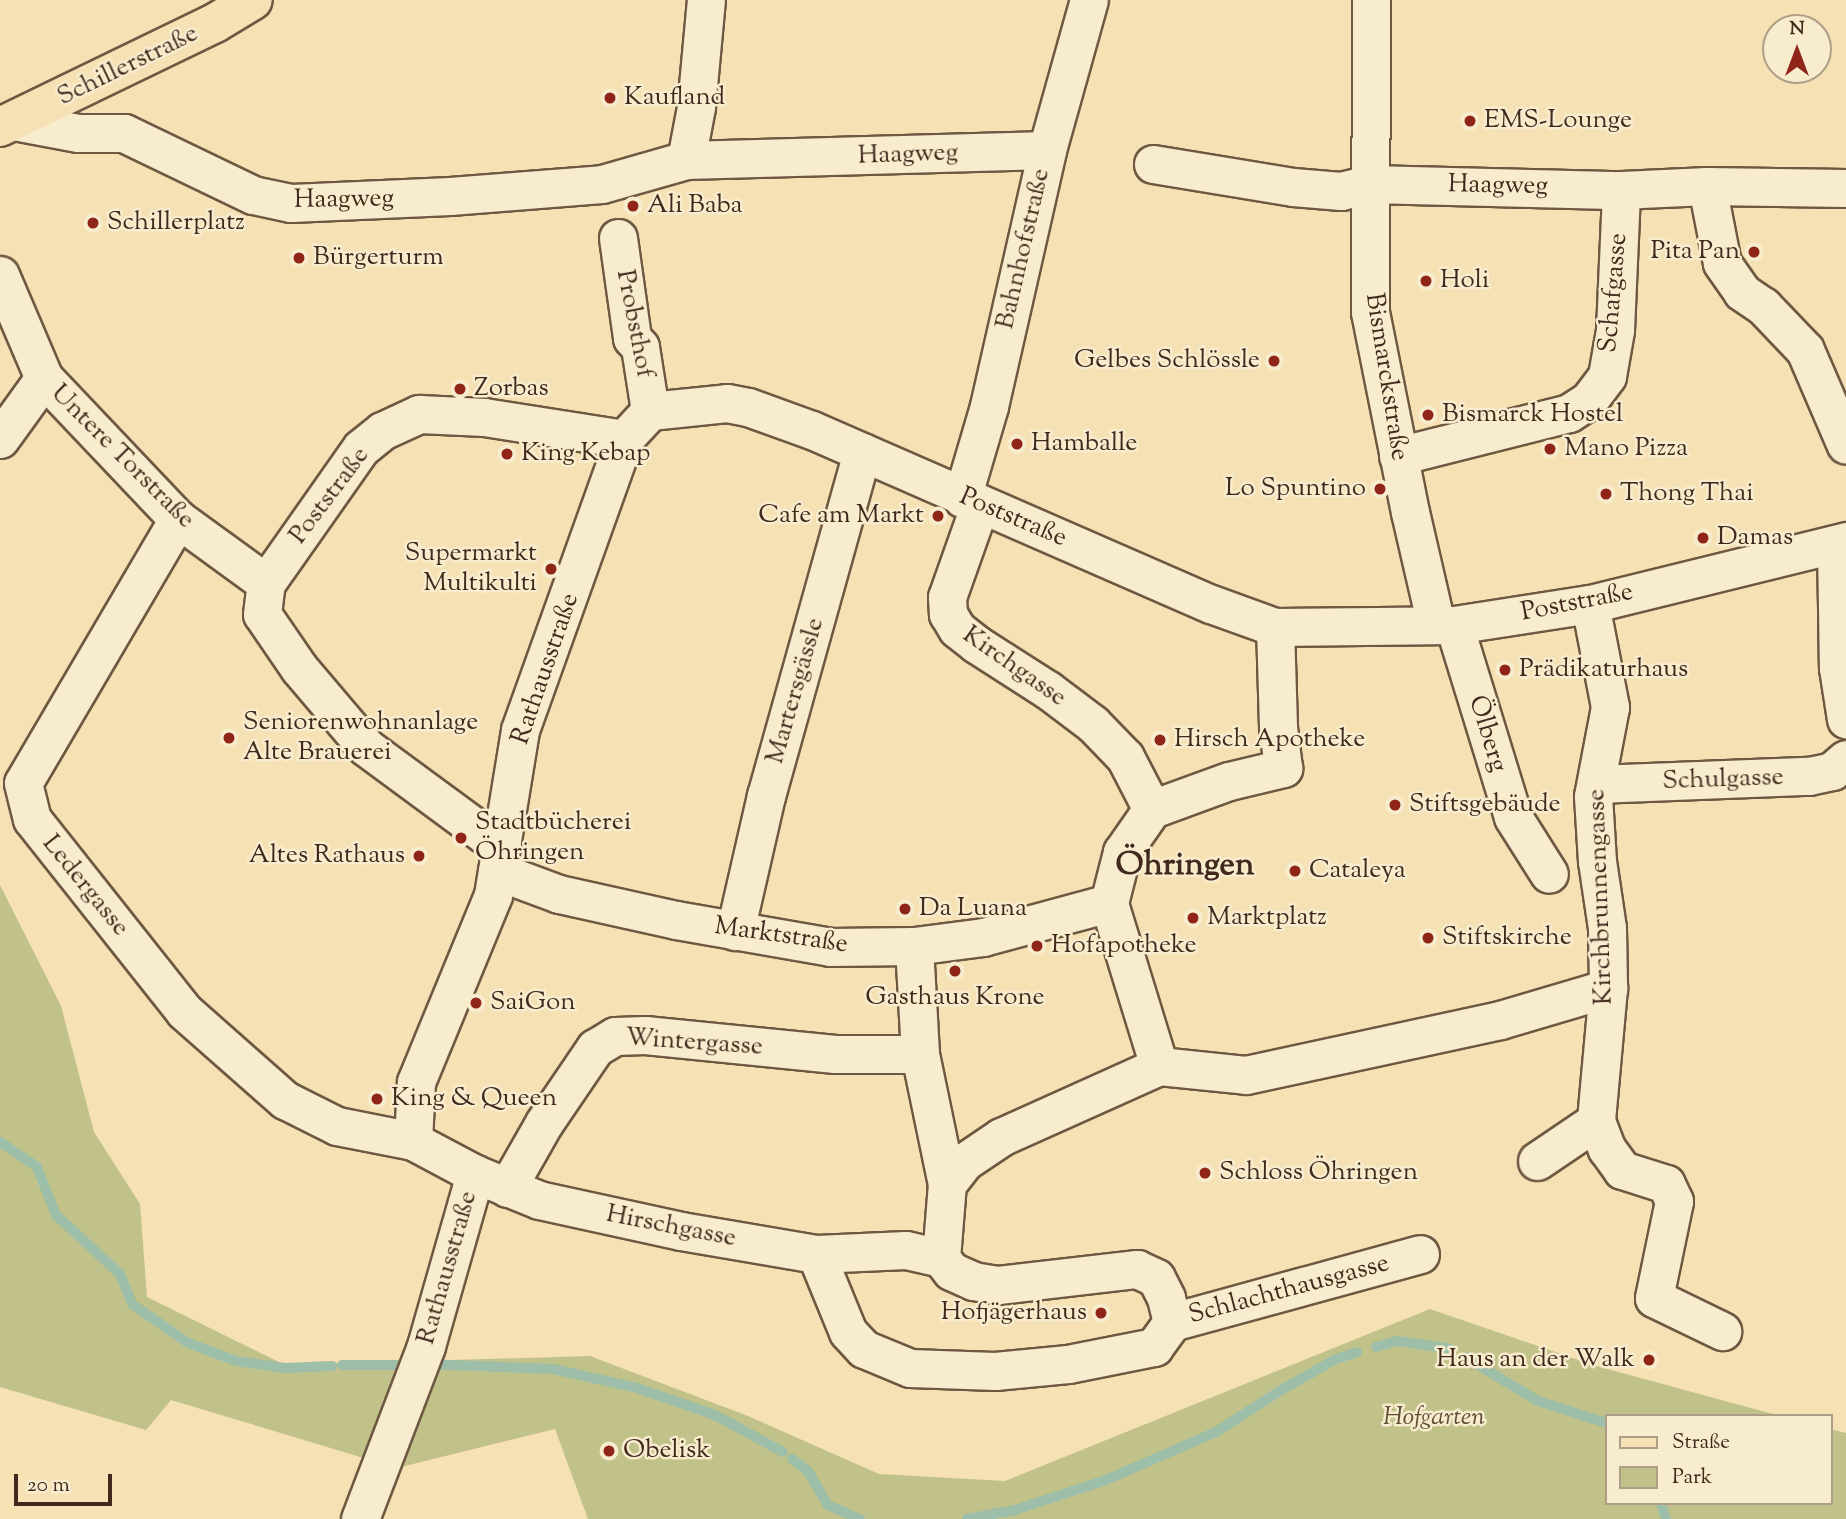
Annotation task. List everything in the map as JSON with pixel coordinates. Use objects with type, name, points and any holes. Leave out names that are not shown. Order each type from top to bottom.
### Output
[{"type":"main road","name":"Schillerstraße","points":[[7,124],[215,23],[253,0]]},
{"type":"street","points":[[686,160],[696,107],[706,0]]},
{"type":"street","name":"Bahnhofstraße","points":[[971,501],[989,406],[1047,150],[1089,0]]},
{"type":"street","name":"Bismarckstraße","points":[[1371,0],[1370,312],[1398,456],[1445,625]]},
{"type":"street","name":"Haagweg","points":[[7,124],[78,134],[124,133],[253,195],[291,203],[450,196],[602,184],[686,160],[1047,150]]},
{"type":"street","name":"Haagweg","points":[[1153,164],[1293,187],[1341,191],[1369,184],[1621,190],[1707,186],[1846,188]]},
{"type":"street","points":[[1707,186],[1722,263],[1742,292],[1763,306],[1805,349],[1846,444]]},
{"type":"street","name":"Schafgasse","points":[[1398,456],[1569,413],[1589,400],[1607,376],[1615,330],[1621,190]]},
{"type":"street","name":"Probsthof","points":[[618,238],[632,338],[640,347],[650,411]]},
{"type":"street","name":"Untere Torstraße","points":[[0,275],[44,377],[178,519],[266,583]]},
{"type":"street","points":[[0,439],[44,377]]},
{"type":"street","name":"Poststraße","points":[[650,411],[713,403],[748,407],[862,452],[1211,604],[1275,626],[1445,625],[1590,604],[1841,542]]},
{"type":"street","points":[[624,439],[650,411]]},
{"type":"street","name":"Poststraße","points":[[266,583],[361,448],[382,431],[419,414],[484,417],[624,439]]},
{"type":"street","name":"Rathausstraße","points":[[413,1141],[416,1082],[493,895],[520,730],[624,439]]},
{"type":"street","name":"Martersgässle","points":[[735,930],[766,796],[862,452]]},
{"type":"street","name":"Kirchgasse","points":[[971,501],[947,597],[947,614],[957,629],[1093,724],[1125,757],[1152,808]]},
{"type":"street","name":"Ledergasse","points":[[178,519],[23,783],[32,820],[184,1011],[285,1100],[337,1126],[413,1141]]},
{"type":"street","points":[[1841,542],[1838,668],[1846,719]]},
{"type":"street","points":[[266,583],[262,614],[299,668],[366,747],[484,834],[499,857]]},
{"type":"street","name":"Kirchbrunnengasse","points":[[1590,604],[1610,707],[1595,784],[1597,848],[1607,928],[1608,988],[1596,1121]]},
{"type":"street","name":"Ölberg","points":[[1445,625],[1513,817],[1549,874]]},
{"type":"street","points":[[1159,1066],[1109,903],[1122,852],[1152,808],[1229,781],[1283,768],[1278,727],[1275,626]]},
{"type":"street","name":"Schulgasse","points":[[1595,784],[1809,776],[1832,771],[1846,759]]},
{"type":"street","name":"Marktstraße","points":[[499,857],[559,894],[830,947],[914,946],[983,937],[1109,903]]},
{"type":"street","points":[[914,946],[920,1054],[947,1184],[941,1258]]},
{"type":"street","points":[[947,1184],[964,1162],[1001,1137],[1159,1066],[1246,1074],[1500,1020],[1608,988]]},
{"type":"street","name":"Wintergasse","points":[[491,1181],[544,1123],[594,1048],[615,1035],[645,1035],[835,1054],[920,1054]]},
{"type":"street","points":[[1537,1161],[1596,1121],[1607,1149],[1622,1170],[1666,1184],[1674,1201],[1654,1298],[1722,1331]]},
{"type":"street","name":"Hirschgasse","points":[[413,1141],[491,1181],[539,1200],[681,1231],[816,1254],[906,1250],[941,1258],[951,1271],[973,1281],[998,1285],[1137,1269],[1156,1278],[1166,1298],[1172,1322]]},
{"type":"street","name":"Rathausstraße","points":[[360,1519],[491,1181]]},
{"type":"street","name":"Schlachthausgasse","points":[[816,1254],[848,1332],[864,1349],[910,1368],[995,1371],[1068,1364],[1154,1347],[1172,1322],[1420,1254]]},
{"type":"green space","name":"Hofgarten","points":[[0,885],[61,1006],[94,1132],[140,1204],[147,1297],[285,1365],[590,1356],[748,1416],[879,1474],[1005,1481],[1430,1309],[1593,1365],[1773,1414],[1604,1414],[1604,1505],[1832,1505],[1832,1430],[1846,1433],[1846,1519],[588,1519],[555,1429],[397,1468],[171,1400],[146,1430],[0,1387]]},
{"type":"waterway","points":[[0,1142],[37,1167],[56,1215],[120,1274],[132,1304],[188,1343],[236,1361],[285,1368],[332,1366]]},
{"type":"waterway","points":[[1376,1347],[1397,1341],[1451,1349]]},
{"type":"waterway","points":[[967,1519],[1015,1510],[1106,1480],[1216,1432],[1283,1389],[1336,1359],[1357,1352]]},
{"type":"waterway","points":[[1465,1357],[1538,1401],[1604,1422]]},
{"type":"waterway","points":[[425,1364],[553,1369],[637,1388],[715,1415],[783,1452]]},
{"type":"waterway","points":[[342,1365],[410,1365]]},
{"type":"waterway","points":[[792,1459],[808,1471],[828,1505],[860,1519]]},
{"type":"waterway","points":[[1662,1505],[1666,1519]]},
{"type":"place","name":"Kaufland","points":[[610,98]]},
{"type":"place","name":"EMS-Lounge","points":[[1470,121]]},
{"type":"place","name":"Ali Baba","points":[[633,206]]},
{"type":"place","name":"Schillerplatz","points":[[93,223]]},
{"type":"place","name":"Pita Pan","points":[[1754,252]]},
{"type":"place","name":"Bürgerturm","points":[[299,258]]},
{"type":"place","name":"Holi","points":[[1426,281]]},
{"type":"place","name":"Gelbes Schlössle","points":[[1274,361]]},
{"type":"place","name":"Zorbas","points":[[460,389]]},
{"type":"place","name":"Bismarck Hostel","points":[[1428,415]]},
{"type":"place","name":"Hamballe","points":[[1017,444]]},
{"type":"place","name":"Mano Pizza","points":[[1550,449]]},
{"type":"place","name":"King Kebap","points":[[507,454]]},
{"type":"place","name":"Lo Spuntino","points":[[1380,489]]},
{"type":"place","name":"Thong Thai","points":[[1606,494]]},
{"type":"place","name":"Cafe am Markt","points":[[938,516]]},
{"type":"place","name":"Damas","points":[[1703,538]]},
{"type":"place","name":"Supermarkt Multikulti","points":[[551,569]]},
{"type":"place","name":"Prädikaturhaus","points":[[1505,670]]},
{"type":"place","name":"Seniorenwohnanlage Alte Brauerei","points":[[229,738]]},
{"type":"place","name":"Hirsch Apotheke","points":[[1160,740]]},
{"type":"place","name":"Stiftsgebäude","points":[[1395,805]]},
{"type":"place","name":"Stadtbücherei Öhringen","points":[[461,838]]},
{"type":"place","name":"Altes Rathaus","points":[[419,856]]},
{"type":"place","name":"Cataleya","points":[[1295,871]]},
{"type":"place","name":"Da Luana","points":[[905,909]]},
{"type":"place","name":"Marktplatz","points":[[1193,918]]},
{"type":"place","name":"Stiftskirche","points":[[1428,938]]},
{"type":"place","name":"Hofapotheke","points":[[1037,946]]},
{"type":"place","name":"Gasthaus Krone","points":[[955,971]]},
{"type":"place","name":"SaiGon","points":[[476,1003]]},
{"type":"place","name":"King & Queen","points":[[377,1099]]},
{"type":"place","name":"Schloss Öhringen","points":[[1205,1173]]},
{"type":"place","name":"Hofjägerhaus","points":[[1101,1313]]},
{"type":"place","name":"Haus an der Walk","points":[[1649,1360]]},
{"type":"place","name":"Obelisk","points":[[609,1451]]},
{"type":"district","name":"Öhringen","points":[[1185,867]]}]
